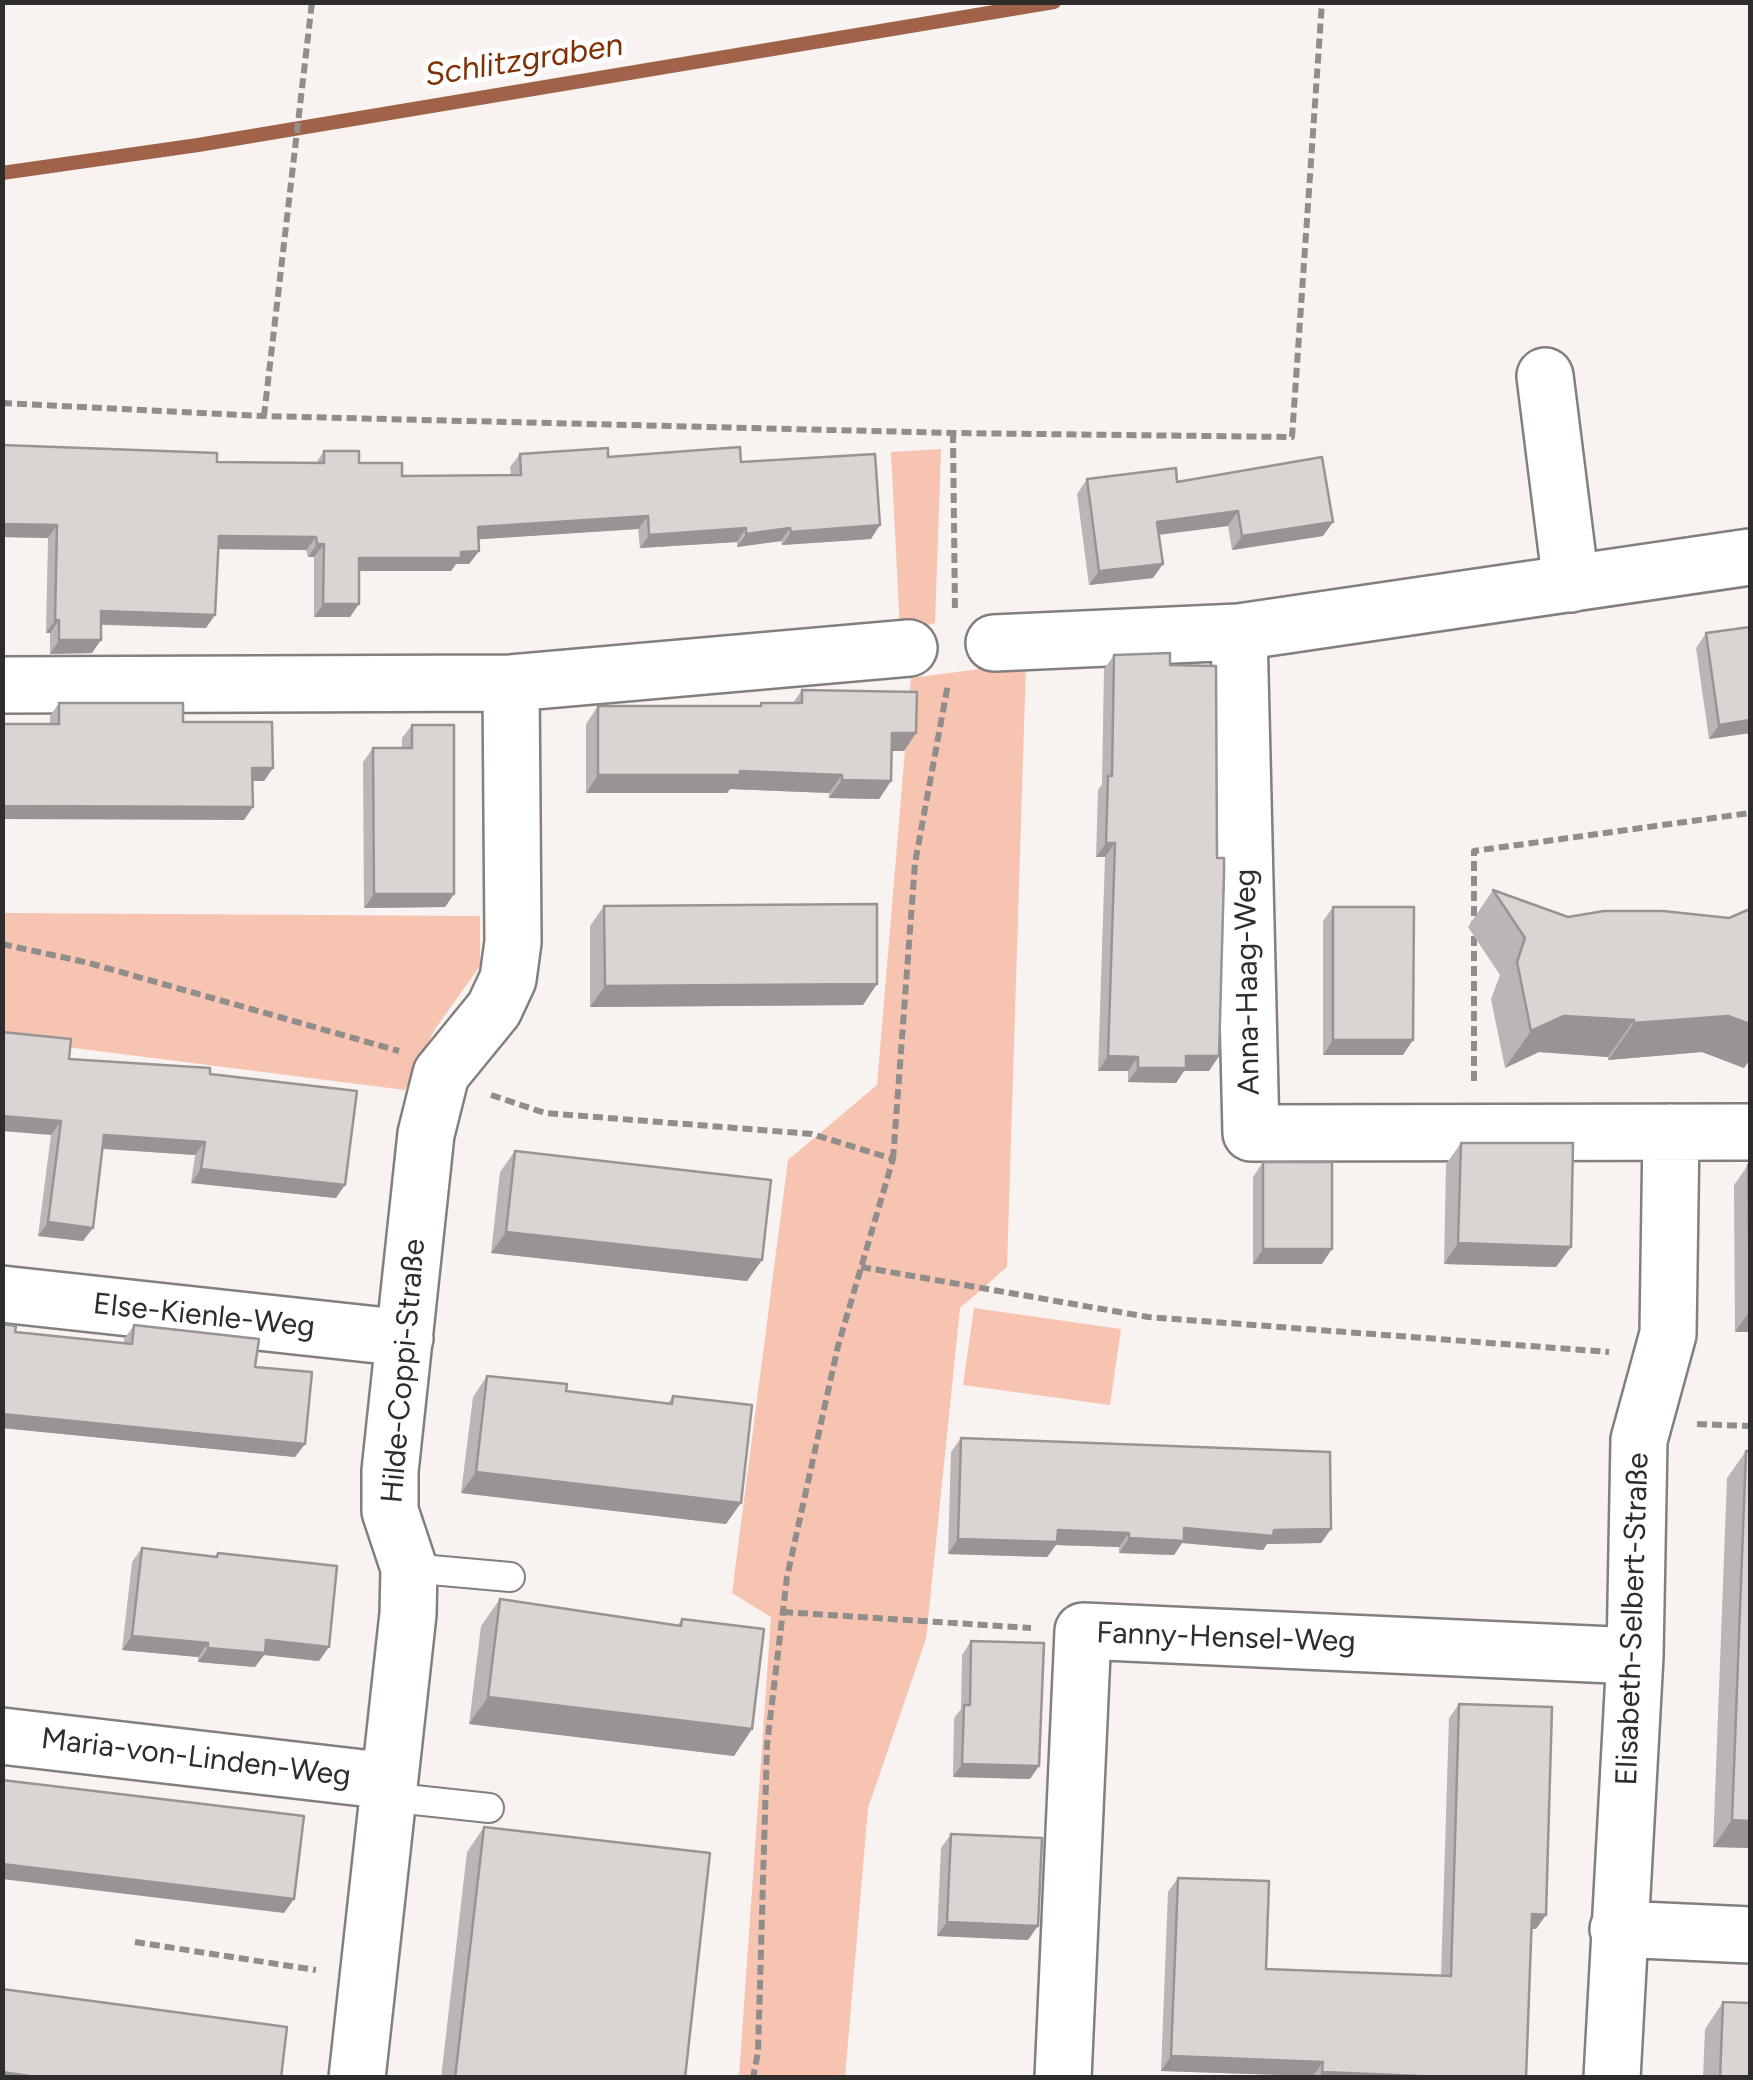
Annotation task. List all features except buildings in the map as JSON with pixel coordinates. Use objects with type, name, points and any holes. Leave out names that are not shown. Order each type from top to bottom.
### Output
[{"type":"street","points":[[1546,376],[1571,584]]},
{"type":"street","points":[[2,685],[510,683],[952,649],[1239,632],[1750,558]]},
{"type":"street","name":"Anna-Haag-Weg","points":[[1239,632],[1251,1133],[1750,1132]]},
{"type":"street","name":"Hilde-Coppi-Straße","points":[[357,2078],[408,1614],[409,1568],[390,1510],[390,1471],[426,1134],[442,1074],[494,1008],[508,979],[512,942],[510,683]]},
{"type":"street","name":"Elisabeth-Selbert-Straße","points":[[1612,2078],[1635,1656],[1639,1440],[1668,1334],[1671,1132]]},
{"type":"street","name":"Else-Kienle-Weg","points":[[2,1294],[404,1338]]},
{"type":"street","name":"Fanny-Hensel-Weg","points":[[1063,2078],[1082,1631],[1635,1656]]},
{"type":"street","name":"Maria-von-Linden-Weg","points":[[2,1736],[388,1789]]},
{"type":"street","points":[[1618,1929],[1750,1935]]},
{"type":"lane","points":[[409,1568],[510,1578]]},
{"type":"lane","points":[[388,1789],[489,1808]]},
{"type":"path","points":[[264,416],[312,2]]},
{"type":"path","points":[[2,403],[264,416],[1292,437],[1322,2]]},
{"type":"path","points":[[752,2078],[758,2052],[767,1745],[787,1578],[838,1346],[893,1159],[915,863],[952,649],[953,433]]},
{"type":"path","points":[[1474,1132],[1474,851],[1750,813]]},
{"type":"path","points":[[2,944],[89,963],[414,1056],[442,1074],[545,1113],[812,1134],[893,1159]]},
{"type":"path","points":[[861,1268],[1148,1317],[1662,1356]]},
{"type":"path","points":[[783,1612],[1082,1631]]},
{"type":"path","points":[[134,1942],[367,1978]]},
{"type":"shaded area","points":[[941,449],[935,623],[900,632],[891,452]]},
{"type":"shaded area","points":[[1026,663],[1007,1267],[960,1308],[926,1639],[868,1808],[845,2077],[739,2077],[771,1617],[732,1593],[788,1160],[877,1085],[911,678]]},
{"type":"shaded area","points":[[3,913],[480,916],[480,966],[435,1029],[405,1090],[3,1039]]},
{"type":"shaded area","points":[[974,1308],[1121,1329],[1110,1405],[963,1385]]},
{"type":"waterway","name":"Schlitzgraben","points":[[2,173],[198,145],[1054,2]]}]
